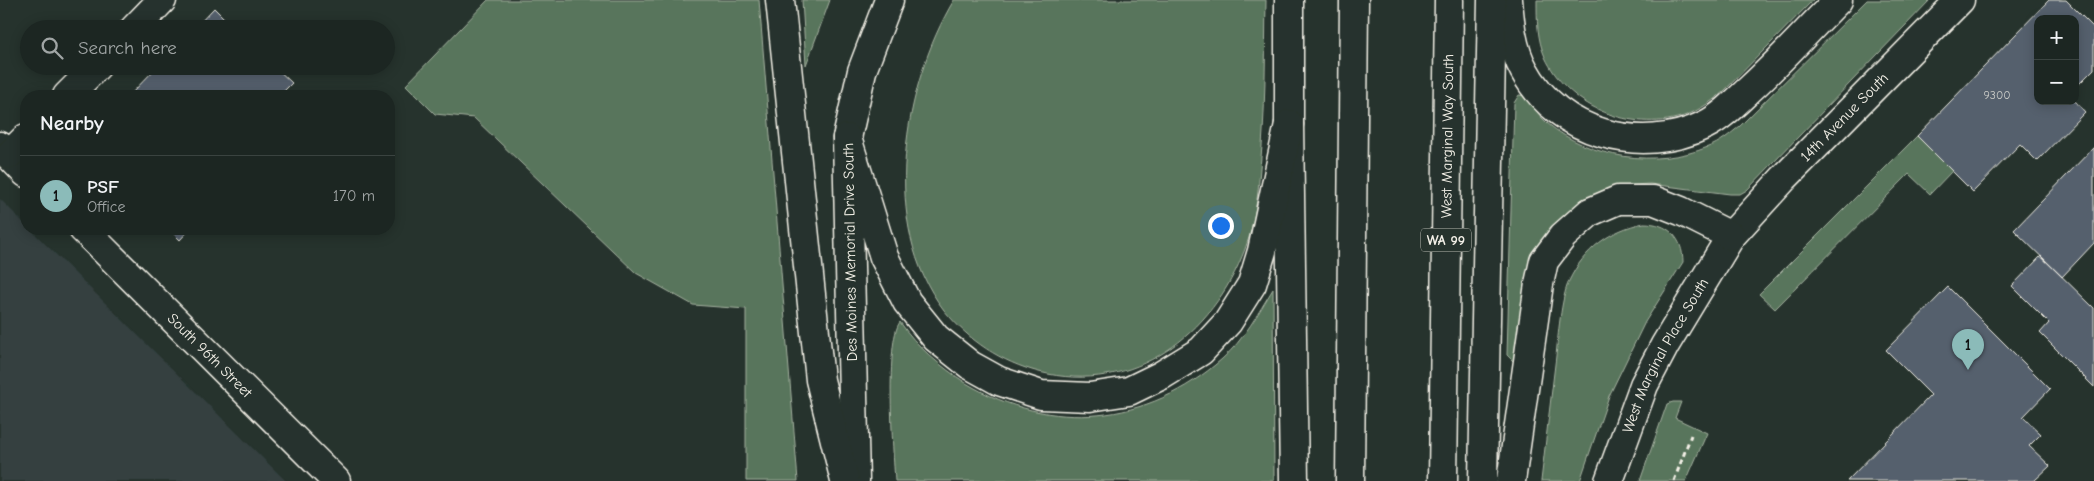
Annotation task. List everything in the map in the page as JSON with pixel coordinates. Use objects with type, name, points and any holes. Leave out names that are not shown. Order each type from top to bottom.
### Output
[{"type":"main road","points":[[143,20],[162,0]]},
{"type":"main road","points":[[780,0],[820,380],[845,481]]},
{"type":"main road","name":"Des Moines Memorial Drive South","points":[[855,481],[848,138],[862,71],[889,0]]},
{"type":"main road","points":[[1290,0],[1289,124],[1294,481]]},
{"type":"main road","points":[[1350,481],[1354,0]]},
{"type":"main road","name":"West Marginal Way South","points":[[1443,481],[1449,0]]},
{"type":"main road","points":[[1483,481],[1492,0]]},
{"type":"main road","points":[[1508,0],[1512,38],[1524,70],[1544,99],[1565,116],[1593,131],[1622,139],[1651,139],[1675,135],[1706,124],[1734,104],[1838,0]]},
{"type":"main road","name":"14th Avenue South","points":[[1731,236],[1784,178],[1960,0]]},
{"type":"main road","points":[[73,90],[88,75]]},
{"type":"main road","points":[[848,138],[884,257],[908,302],[936,338],[970,365],[1000,380],[1041,395],[1090,397],[1129,392],[1162,375],[1201,350],[1228,322],[1252,284],[1262,251],[1289,124]]},
{"type":"main road","points":[[1510,481],[1538,284],[1544,262],[1563,236],[1590,212],[1618,200],[1653,200],[1681,211],[1731,236]]},
{"type":"main road","name":"South 96th Street","points":[[88,235],[336,481]]},
{"type":"main road","name":"West Marginal Place South","points":[[1609,481],[1644,385],[1665,344],[1731,236]]},
{"type":"path","points":[[1674,481],[1691,435]]},
{"type":"shaded area","points":[[0,199],[20,219],[20,235],[36,235],[286,481],[0,481]]},
{"type":"green space","points":[[488,0],[759,0],[798,481],[746,481],[746,309],[693,305],[636,273],[474,118],[435,114],[406,85]]},
{"type":"green space","points":[[802,0],[830,0],[806,65]]},
{"type":"green space","points":[[954,0],[1266,0],[1263,126],[1256,209],[1251,229],[1245,249],[1231,280],[1213,307],[1191,332],[1166,351],[1137,366],[1107,375],[1074,377],[1039,372],[1025,368],[987,349],[975,341],[944,310],[924,276],[911,238],[905,197],[906,155],[911,113],[922,72],[936,34]]},
{"type":"green space","points":[[1537,0],[1813,0],[1723,92],[1702,108],[1677,118],[1658,121],[1638,121],[1619,117],[1583,101],[1568,89],[1555,74],[1545,57],[1540,43]]},
{"type":"green space","points":[[1867,0],[1930,0],[1747,190],[1740,194],[1730,194],[1650,184],[1632,185],[1614,189],[1581,206],[1513,361],[1507,355],[1514,103],[1519,95],[1526,96],[1544,120],[1564,135],[1583,145],[1603,152],[1646,158],[1688,153],[1717,143],[1740,126]]},
{"type":"green space","points":[[1917,136],[1952,171],[1930,194],[1909,174],[1775,309],[1759,294]]},
{"type":"green space","points":[[1644,223],[1667,229],[1677,239],[1683,262],[1645,322],[1609,396],[1580,481],[1541,481],[1560,318],[1566,288],[1575,270],[1590,250],[1609,236]]},
{"type":"green space","points":[[1273,289],[1274,481],[895,481],[891,373],[895,333],[900,322],[921,348],[938,363],[966,383],[998,399],[1031,410],[1065,415],[1098,415],[1131,409],[1163,398],[1193,381],[1230,352],[1250,326]]},
{"type":"green space","points":[[1681,402],[1675,418],[1707,433],[1686,481],[1640,481],[1667,404]]},
{"type":"building","points":[[2049,0],[2066,0],[2094,28],[2094,69],[2079,84],[2079,15],[2034,15]]},
{"type":"building","points":[[214,8],[226,20],[203,20]]},
{"type":"building","points":[[2034,15],[2034,105],[2079,105],[2085,112],[2037,161],[2020,144],[1973,192],[1917,136]]},
{"type":"building","points":[[149,75],[284,75],[292,83],[285,90],[135,90]]},
{"type":"building","points":[[2094,147],[2094,243],[2062,277],[2014,230]]},
{"type":"building","points":[[175,235],[185,235],[180,240]]},
{"type":"building","points":[[2041,256],[2094,308],[2094,387],[2040,333],[2049,323],[2012,286]]},
{"type":"building","points":[[1948,287],[2050,389],[2023,417],[2041,434],[2029,446],[2050,466],[2034,481],[1847,481],[1931,395],[1886,350]]},
{"type":"place","name":"PSF","points":[[1968,370]]}]
